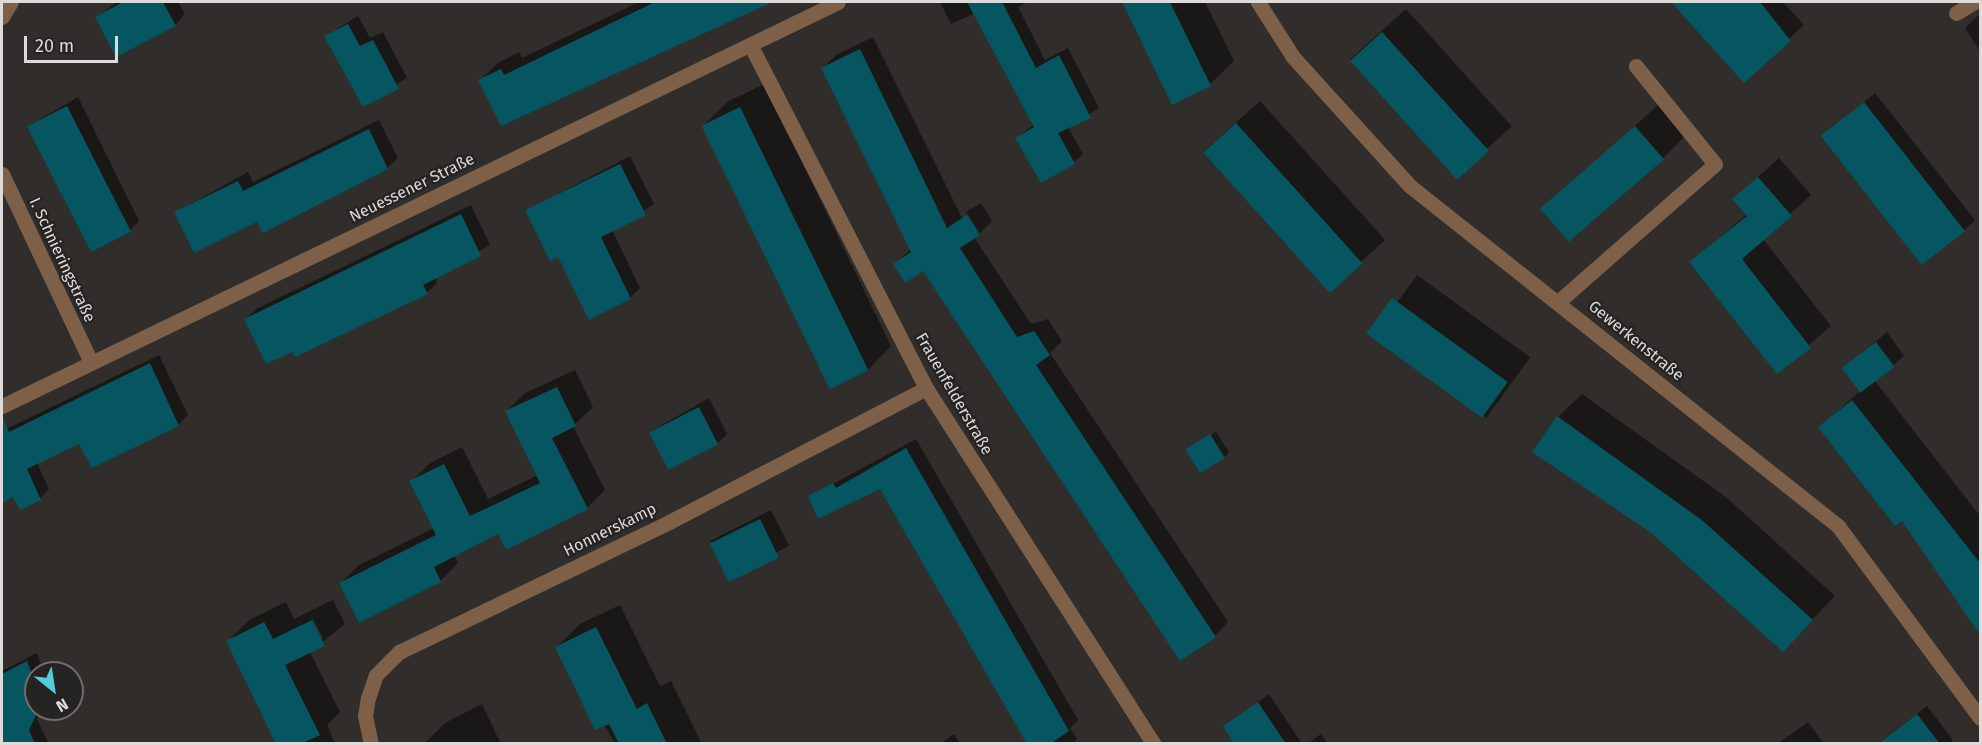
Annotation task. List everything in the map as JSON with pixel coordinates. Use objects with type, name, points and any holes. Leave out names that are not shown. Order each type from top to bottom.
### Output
[{"type":"street","points":[[2,17],[11,2]]},
{"type":"street","name":"Neuessener Straße","points":[[2,406],[838,2]]},
{"type":"street","name":"Gewerkenstraße","points":[[1258,2],[1293,57],[1410,186],[1838,526],[1980,718]]},
{"type":"street","points":[[1956,13],[1974,2]]},
{"type":"street","name":"Frauenfelderstraße","points":[[751,46],[926,388],[1150,742]]},
{"type":"street","points":[[1558,302],[1715,164],[1636,66]]},
{"type":"street","name":"I. Schnieringstraße","points":[[2,174],[91,362]]},
{"type":"street","name":"Honnerskamp","points":[[371,744],[365,716],[368,698],[376,675],[399,652],[926,388]]},
{"type":"building","points":[[123,2],[163,2],[176,26],[116,57],[95,17]]},
{"type":"building","points":[[655,2],[773,2],[501,126],[478,80],[501,69],[504,75]]},
{"type":"building","points":[[967,2],[1002,2],[1036,68],[1059,55],[1091,118],[1058,133],[1075,164],[1041,183],[1015,138],[1034,127]]},
{"type":"building","points":[[1122,2],[1170,2],[1211,86],[1172,105]]},
{"type":"building","points":[[1671,2],[1760,2],[1791,41],[1744,83]]},
{"type":"building","points":[[348,24],[360,46],[373,40],[399,89],[363,107],[324,36]]},
{"type":"building","points":[[1382,32],[1489,151],[1457,180],[1350,61]]},
{"type":"building","points":[[860,49],[947,228],[967,215],[980,235],[960,248],[1017,337],[1034,331],[1050,355],[1036,365],[1216,637],[1180,661],[923,271],[905,283],[893,264],[911,252],[821,68]]},
{"type":"building","points":[[1864,102],[1965,231],[1922,265],[1821,136]]},
{"type":"building","points":[[67,106],[131,232],[91,252],[27,126]]},
{"type":"building","points":[[740,107],[868,370],[830,389],[701,126]]},
{"type":"building","points":[[1236,123],[1362,263],[1330,293],[1203,152]]},
{"type":"building","points":[[1635,126],[1664,159],[1569,242],[1540,209]]},
{"type":"building","points":[[369,129],[388,169],[263,233],[257,222],[194,253],[174,212],[238,181],[243,191]]},
{"type":"building","points":[[620,164],[646,215],[601,237],[631,299],[589,320],[558,257],[550,261],[525,210]]},
{"type":"building","points":[[1758,177],[1792,216],[1742,259],[1811,348],[1777,374],[1689,262],[1747,216],[1732,199]]},
{"type":"building","points":[[461,214],[481,256],[423,285],[428,294],[295,357],[292,352],[266,364],[244,319]]},
{"type":"building","points":[[1392,298],[1508,382],[1482,418],[1366,334]]},
{"type":"building","points":[[1876,342],[1895,367],[1860,393],[1842,368]]},
{"type":"building","points":[[150,363],[179,426],[92,468],[79,444],[27,469],[41,500],[20,510],[13,497],[2,503],[2,416],[9,432]]},
{"type":"building","points":[[557,387],[576,426],[552,438],[588,509],[506,550],[498,534],[434,567],[441,582],[359,623],[339,583],[436,535],[409,481],[444,464],[470,516],[540,483],[505,411]]},
{"type":"building","points":[[1852,400],[1980,563],[1980,635],[1902,521],[1895,526],[1818,427]]},
{"type":"building","points":[[699,407],[718,444],[668,470],[649,432]]},
{"type":"building","points":[[1557,416],[1703,521],[1813,620],[1783,652],[1650,532],[1532,452]]},
{"type":"building","points":[[1210,434],[1225,458],[1200,473],[1185,449]]},
{"type":"building","points":[[906,448],[1069,731],[1050,744],[1027,744],[880,489],[818,519],[808,496],[833,483],[836,488]]},
{"type":"building","points":[[760,519],[779,558],[729,582],[710,544]]},
{"type":"building","points":[[312,620],[325,646],[285,665],[320,735],[301,744],[276,744],[226,641],[264,622],[273,639]]},
{"type":"building","points":[[596,627],[637,709],[647,703],[667,744],[619,744],[609,724],[595,730],[555,647]]},
{"type":"building","points":[[24,663],[24,721],[33,721],[29,730],[35,744],[2,744],[2,674]]},
{"type":"building","points":[[1258,702],[1286,744],[1234,744],[1223,726]]},
{"type":"building","points":[[1917,714],[1940,744],[1878,744]]}]
